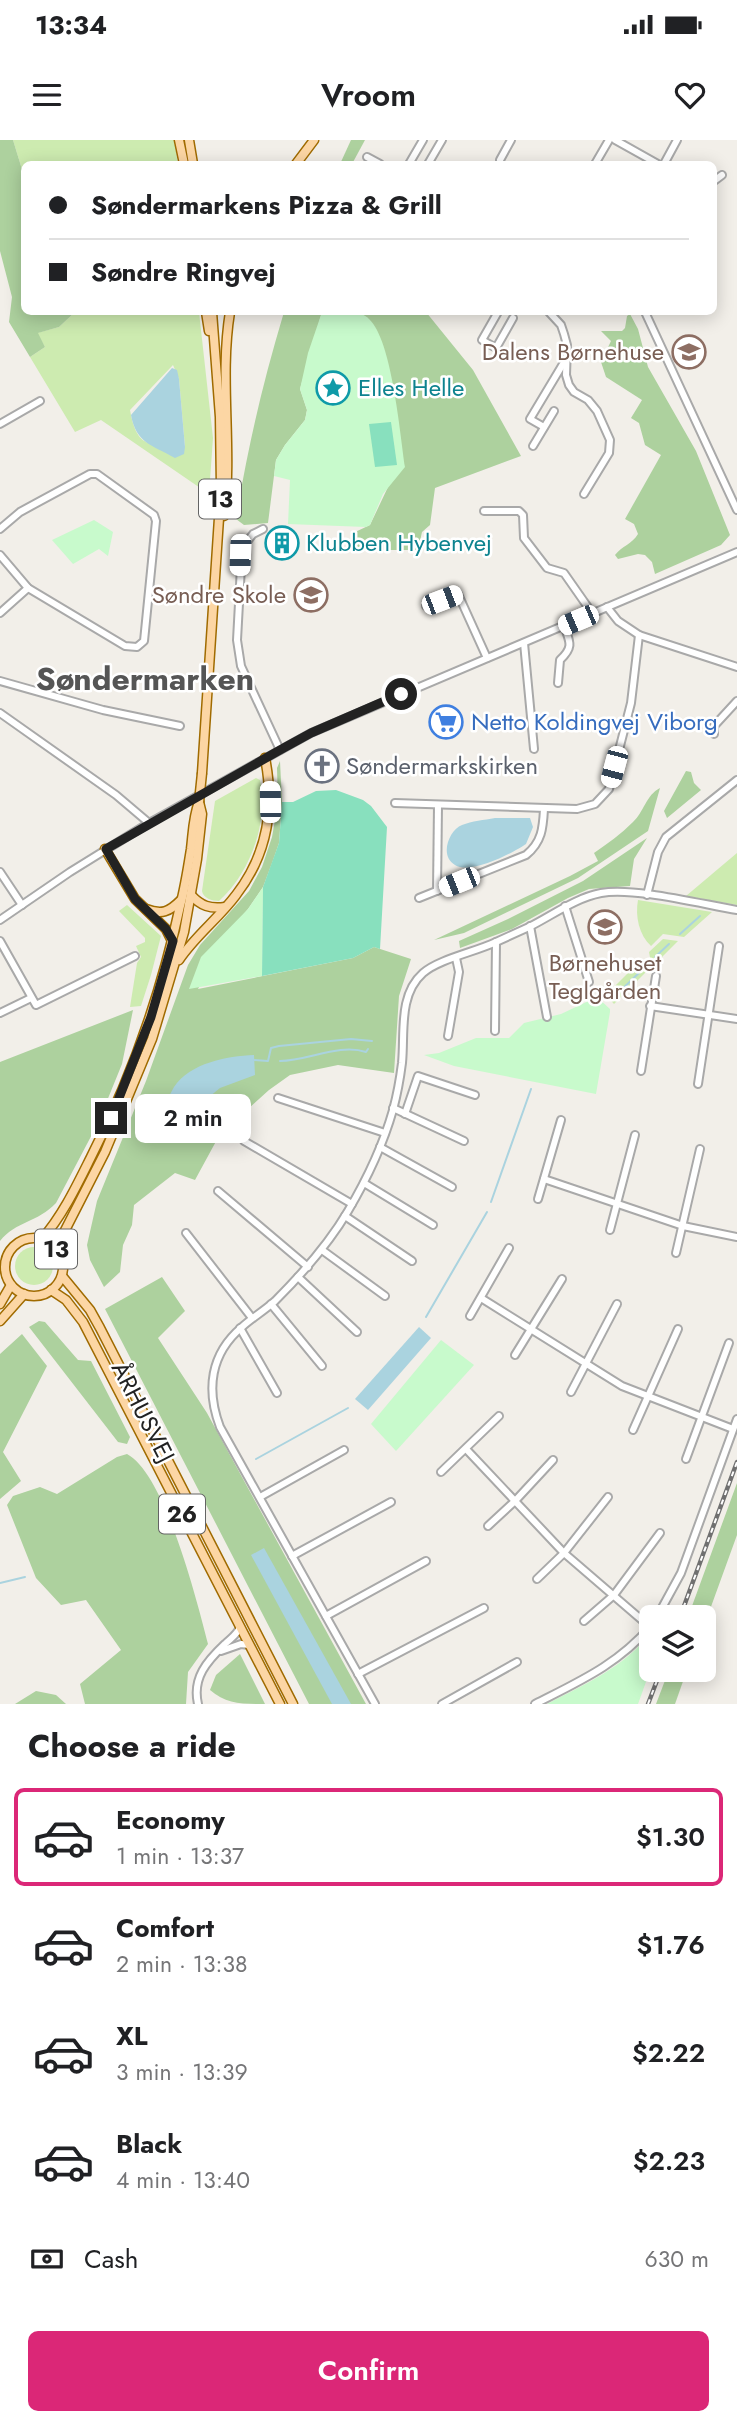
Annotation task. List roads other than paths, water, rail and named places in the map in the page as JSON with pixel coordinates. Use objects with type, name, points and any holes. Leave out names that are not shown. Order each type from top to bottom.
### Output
[{"type":"main road","points":[[179,140],[183,161]]},
{"type":"main road","points":[[189,140],[192,161]]},
{"type":"main road","points":[[298,161],[314,140]]},
{"type":"main road","points":[[206,315],[220,418]]},
{"type":"main road","name":"13","points":[[56,1248],[105,1152],[152,1039],[175,965],[191,895],[221,488],[220,418],[212,315]]},
{"type":"main road","points":[[215,581],[226,503],[226,369],[230,315]]},
{"type":"main road","points":[[175,965],[195,937],[234,898],[252,871],[267,827],[270,802],[265,758]]},
{"type":"main road","name":"13","points":[[42,1239],[76,1187],[120,1097],[151,1017],[173,941],[198,816]]},
{"type":"main road","points":[[106,849],[124,883],[143,908],[166,929],[173,941]]},
{"type":"main road","points":[[191,895],[204,906],[214,909],[225,906]]},
{"type":"main road","points":[[143,908],[164,913],[182,898]]},
{"type":"main road","name":"13","points":[[42,1239],[56,1248],[62,1261],[62,1276],[51,1290],[38,1295],[24,1294],[11,1285],[6,1273],[8,1254],[22,1240],[42,1239]]},
{"type":"main road","name":"ÅRHUSVEJ","points":[[62,1276],[90,1310],[100,1328],[293,1704]]},
{"type":"main road","name":"13","points":[[0,1304],[11,1285]]},
{"type":"main road","name":"ÅRHUSVEJ","points":[[51,1290],[66,1300],[84,1324],[279,1704]]},
{"type":"main road","name":"13","points":[[0,1321],[24,1294]]},
{"type":"street","points":[[411,161],[423,140]]},
{"type":"street","points":[[430,161],[442,140]]},
{"type":"street","points":[[500,160],[511,140]]},
{"type":"street","points":[[597,161],[609,140]]},
{"type":"street","points":[[615,140],[653,161]]},
{"type":"street","points":[[666,161],[677,140]]},
{"type":"street","points":[[367,157],[374,161]]},
{"type":"street","points":[[717,179],[722,175]]},
{"type":"street","points":[[496,315],[482,340],[496,348],[513,318]]},
{"type":"street","points":[[552,315],[561,325],[567,345],[566,375],[569,385],[597,411],[610,440],[609,453],[584,494]]},
{"type":"street","points":[[646,315],[737,510]]},
{"type":"street","points":[[544,427],[530,419],[566,358]]},
{"type":"street","points":[[0,424],[40,401]]},
{"type":"street","points":[[533,446],[554,411]]},
{"type":"street","points":[[0,529],[20,512],[90,474],[97,474],[154,515],[156,521],[145,636],[137,648],[125,646],[28,589],[0,555]]},
{"type":"street","points":[[484,511],[519,511],[523,514],[524,538],[547,568],[565,573],[592,613]]},
{"type":"street","points":[[263,530],[253,534],[242,548],[237,640],[242,666],[280,750]]},
{"type":"street","points":[[0,920],[106,849],[280,750],[349,716],[737,552]]},
{"type":"street","points":[[0,613],[28,589]]},
{"type":"street","points":[[426,606],[458,594],[487,658]]},
{"type":"street","points":[[607,607],[618,621],[639,635],[737,667]]},
{"type":"street","points":[[558,683],[560,660],[568,652],[570,641],[564,626]]},
{"type":"street","points":[[395,803],[544,809],[587,808],[599,801],[609,789],[631,703],[639,635]]},
{"type":"street","points":[[524,643],[534,749]]},
{"type":"street","points":[[0,681],[103,710],[180,726]]},
{"type":"street","points":[[714,734],[714,726],[737,701]]},
{"type":"street","points":[[0,713],[116,795],[149,823]]},
{"type":"street","points":[[648,895],[658,852],[666,837],[737,780]]},
{"type":"street","points":[[437,891],[438,805]]},
{"type":"street","points":[[419,898],[526,855],[539,842],[544,809]]},
{"type":"street","points":[[0,872],[22,905]]},
{"type":"street","points":[[374,1704],[220,1427],[211,1395],[215,1365],[229,1340],[240,1328],[271,1304],[323,1250],[364,1183],[393,1108],[402,1063],[405,1006],[410,992],[424,972],[435,965],[496,942],[565,906],[601,893],[648,895],[737,910]]},
{"type":"street","points":[[565,906],[590,982]]},
{"type":"street","points":[[530,926],[547,1017]]},
{"type":"street","points":[[0,941],[36,1005],[135,956]]},
{"type":"street","points":[[495,1031],[496,942]]},
{"type":"street","points":[[698,1084],[719,946]]},
{"type":"street","points":[[448,1036],[460,971],[456,958]]},
{"type":"street","points":[[641,1071],[656,976]]},
{"type":"street","points":[[0,1013],[31,998]]},
{"type":"street","points":[[650,1006],[737,1019]]},
{"type":"street","points":[[405,1114],[418,1076],[475,1095]]},
{"type":"street","points":[[278,1098],[385,1133]]},
{"type":"street","points":[[393,1108],[464,1141]]},
{"type":"street","points":[[538,1199],[561,1120]]},
{"type":"street","points":[[610,1230],[635,1135]]},
{"type":"street","points":[[244,1141],[352,1204]]},
{"type":"street","points":[[380,1147],[452,1187]]},
{"type":"street","points":[[676,1253],[700,1149]]},
{"type":"street","points":[[544,1179],[684,1226],[737,1237]]},
{"type":"street","points":[[364,1183],[433,1225]]},
{"type":"street","points":[[218,1191],[308,1267]]},
{"type":"street","points":[[345,1216],[412,1261]]},
{"type":"street","points":[[186,1233],[252,1318]]},
{"type":"street","points":[[470,1316],[509,1248]]},
{"type":"street","points":[[323,1250],[385,1296]]},
{"type":"street","points":[[298,1277],[357,1332]]},
{"type":"street","points":[[515,1355],[562,1279]]},
{"type":"street","points":[[481,1298],[622,1387],[733,1429]]},
{"type":"street","points":[[271,1304],[321,1366]]},
{"type":"street","points":[[571,1392],[617,1304]]},
{"type":"street","points":[[240,1328],[277,1393]]},
{"type":"street","points":[[633,1430],[678,1329]]},
{"type":"street","points":[[686,1459],[729,1343]]},
{"type":"street","points":[[442,1472],[499,1416]]},
{"type":"street","points":[[664,1605],[681,1573],[737,1419]]},
{"type":"street","points":[[260,1497],[344,1450]]},
{"type":"street","points":[[466,1450],[564,1553],[639,1617]]},
{"type":"street","points":[[488,1526],[515,1502],[553,1460]]},
{"type":"street","points":[[537,1579],[564,1553],[608,1497]]},
{"type":"street","points":[[292,1556],[391,1502]]},
{"type":"street","points":[[584,1621],[614,1595],[660,1533]]},
{"type":"street","points":[[326,1616],[426,1561]]},
{"type":"street","points":[[358,1674],[484,1608]]},
{"type":"street","points":[[198,1704],[195,1694],[197,1680],[204,1666],[236,1635],[240,1627]]},
{"type":"street","points":[[535,1704],[601,1670],[623,1654],[639,1637]]},
{"type":"street","points":[[219,1651],[241,1644],[249,1645]]},
{"type":"street","points":[[442,1704],[517,1662]]},
{"type":"water","points":[[172,368],[177,370],[179,379],[185,447],[184,454],[175,458],[146,442],[137,432],[131,415]]},
{"type":"water","points":[[495,818],[530,818],[533,827],[526,844],[481,865],[462,867],[450,861],[448,844],[457,828],[470,822]]},
{"type":"water","points":[[254,1055],[255,1075],[220,1088],[170,1129],[159,1117],[174,1087],[189,1072],[221,1059]]},
{"type":"water","points":[[419,1327],[431,1338],[368,1410],[355,1399]]},
{"type":"water","points":[[264,1548],[351,1704],[332,1704],[251,1555]]},
{"type":"waterway","points":[[680,934],[700,916]]},
{"type":"waterway","points":[[655,957],[669,944]]},
{"type":"waterway","points":[[614,997],[644,968]]},
{"type":"waterway","points":[[254,1060],[268,1061],[271,1048],[279,1046],[351,1039],[372,1041]]},
{"type":"waterway","points":[[280,1061],[334,1051],[366,1052],[368,1049]]},
{"type":"waterway","points":[[491,1202],[531,1089]]},
{"type":"waterway","points":[[426,1317],[487,1212]]},
{"type":"waterway","points":[[256,1459],[348,1408]]},
{"type":"waterway","points":[[0,1583],[25,1577]]},
{"type":"railway","points":[[684,1605],[737,1462]]},
{"type":"railway","points":[[648,1704],[656,1682]]},
{"type":"place","name":"Dalens Børnehuse","points":[[689,352]]},
{"type":"place","name":"Elles Helle","points":[[333,388]]},
{"type":"place","name":"Klubben Hybenvej","points":[[282,543]]},
{"type":"place","name":"Søndre Skole","points":[[311,595]]},
{"type":"place","name":"Netto Koldingvej Viborg","points":[[446,722]]},
{"type":"place","name":"Søndermarkskirken","points":[[322,766]]},
{"type":"place","name":"Børnehuset Teglgården","points":[[605,927]]},
{"type":"district","name":"Søndermarken","points":[[145,679]]}]
